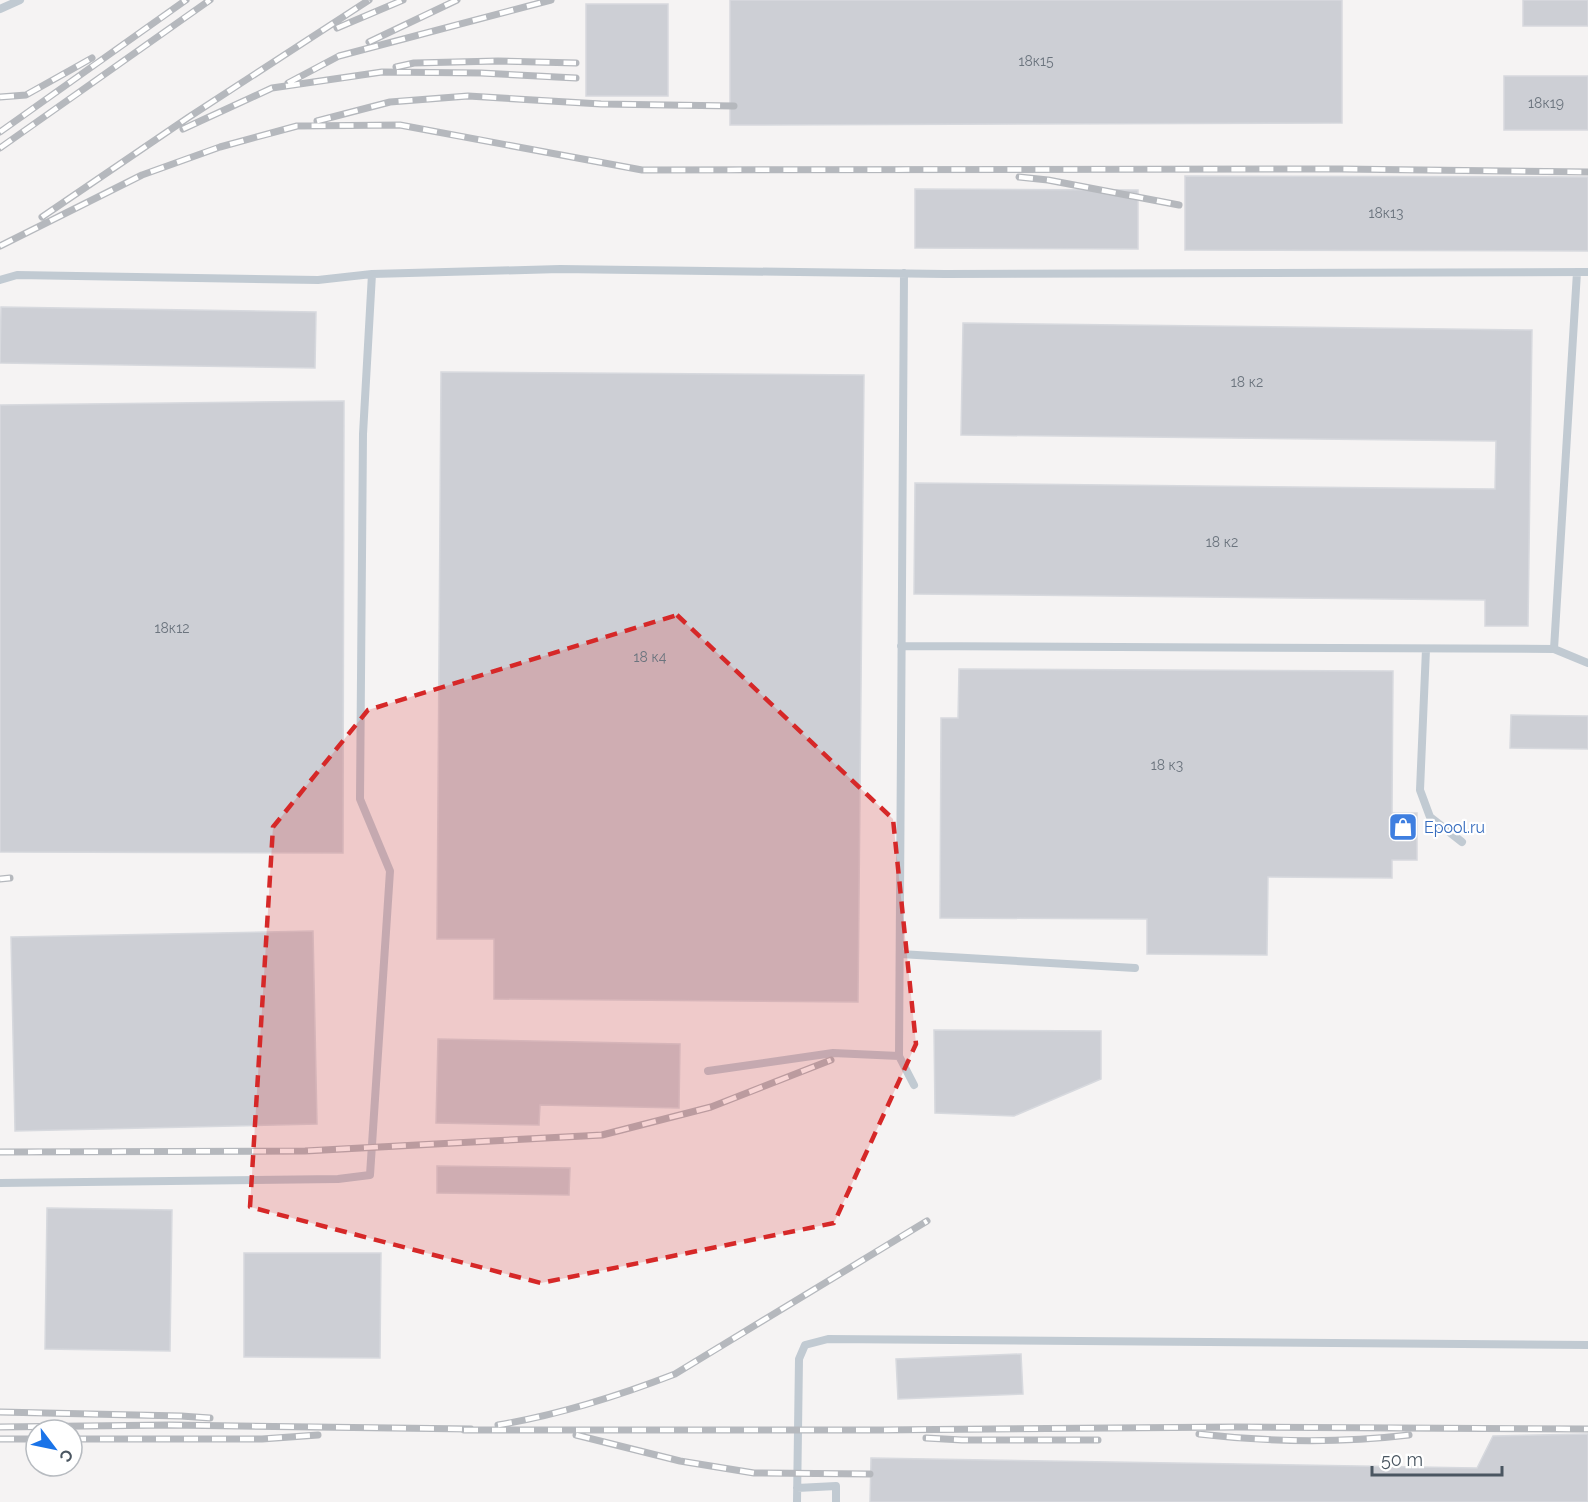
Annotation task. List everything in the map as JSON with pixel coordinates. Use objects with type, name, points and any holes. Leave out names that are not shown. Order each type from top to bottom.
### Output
[{"type":"lane","points":[[0,9],[20,0]]},
{"type":"lane","points":[[0,280],[17,275],[318,280],[372,274],[560,269],[904,273],[1588,272]]},
{"type":"lane","points":[[1554,649],[1577,272]]},
{"type":"lane","points":[[904,273],[899,1056],[914,1085]]},
{"type":"lane","points":[[0,1183],[338,1179],[370,1175],[390,871],[360,799],[363,434],[372,274]]},
{"type":"lane","points":[[901,646],[1554,649],[1588,663]]},
{"type":"lane","points":[[1426,649],[1420,790],[1430,818],[1462,842]]},
{"type":"lane","points":[[900,954],[1135,968]]},
{"type":"lane","points":[[708,1071],[833,1053],[899,1056]]},
{"type":"lane","points":[[796,1502],[799,1359],[805,1345],[828,1339],[1588,1345]]},
{"type":"lane","points":[[797,1488],[836,1486],[836,1502]]},
{"type":"highlighted area","points":[[677,615],[893,819],[916,1044],[834,1223],[541,1283],[250,1207],[273,827],[368,710]]},
{"type":"building","points":[[730,0],[1342,0],[1342,123],[730,125]]},
{"type":"building","points":[[1523,0],[1588,0],[1588,26],[1523,26]]},
{"type":"building","points":[[586,4],[668,4],[668,96],[586,96]]},
{"type":"building","points":[[1504,76],[1588,76],[1588,130],[1504,130]]},
{"type":"building","points":[[1185,176],[1588,177],[1588,251],[1185,250]]},
{"type":"building","points":[[915,189],[1138,190],[1138,249],[915,248]]},
{"type":"building","points":[[1,307],[316,312],[315,368],[0,363]]},
{"type":"building","points":[[963,323],[1532,330],[1528,626],[1485,626],[1485,600],[914,594],[915,483],[1495,489],[1496,441],[961,435]]},
{"type":"building","points":[[441,372],[864,375],[858,1002],[494,999],[494,939],[437,939]]},
{"type":"building","points":[[344,401],[343,853],[0,852],[0,405]]},
{"type":"building","points":[[959,669],[1393,671],[1392,813],[1417,813],[1417,860],[1392,860],[1392,878],[1268,877],[1267,955],[1147,954],[1147,919],[940,918],[941,718],[958,718]]},
{"type":"building","points":[[1511,715],[1588,716],[1588,749],[1510,748]]},
{"type":"building","points":[[313,931],[317,1124],[15,1131],[11,937]]},
{"type":"building","points":[[934,1030],[1101,1031],[1101,1079],[1014,1116],[935,1113]]},
{"type":"building","points":[[438,1039],[680,1044],[679,1108],[540,1105],[539,1125],[436,1123]]},
{"type":"building","points":[[437,1166],[570,1168],[569,1195],[437,1193]]},
{"type":"building","points":[[47,1208],[172,1210],[170,1351],[45,1349]]},
{"type":"building","points":[[244,1253],[381,1253],[380,1358],[244,1357]]},
{"type":"building","points":[[1021,1354],[1023,1394],[898,1399],[896,1359]]},
{"type":"building","points":[[1588,1434],[1588,1502],[870,1502],[871,1458],[1477,1468],[1493,1436]]},
{"type":"railway","points":[[0,132],[186,0]]},
{"type":"railway","points":[[0,148],[210,0]]},
{"type":"railway","points":[[42,217],[189,117],[369,0]]},
{"type":"railway","points":[[337,28],[403,0]]},
{"type":"railway","points":[[369,42],[457,0]]},
{"type":"railway","points":[[288,83],[339,56],[551,0]]},
{"type":"railway","points":[[0,97],[26,95],[92,58]]},
{"type":"railway","points":[[396,67],[414,63],[498,61],[576,63]]},
{"type":"railway","points":[[183,129],[272,88],[382,72],[481,73],[576,78]]},
{"type":"railway","points":[[317,121],[390,102],[468,96],[601,104],[734,106]]},
{"type":"railway","points":[[0,246],[142,175],[220,147],[297,126],[400,125],[642,170],[1341,169],[1588,172]]},
{"type":"railway","points":[[1019,177],[1048,180],[1179,205]]},
{"type":"railway","points":[[0,879],[10,878]]},
{"type":"railway","points":[[0,1152],[305,1151],[602,1135],[711,1107],[831,1060]]},
{"type":"railway","points":[[498,1425],[588,1404],[675,1374],[927,1221]]},
{"type":"railway","points":[[0,1412],[210,1418]]},
{"type":"railway","points":[[0,1427],[169,1425],[471,1429]]},
{"type":"railway","points":[[464,1430],[1236,1427],[1588,1429]]},
{"type":"railway","points":[[1199,1434],[1251,1439],[1304,1440],[1409,1435]]},
{"type":"railway","points":[[84,1439],[262,1439],[318,1435]]},
{"type":"railway","points":[[576,1435],[680,1461],[754,1473],[870,1474]]},
{"type":"railway","points":[[926,1438],[1098,1440]]},
{"type":"railway","points":[[0,1439],[24,1439]]},
{"type":"place","name":"Epool.ru","points":[[1403,827]]}]
